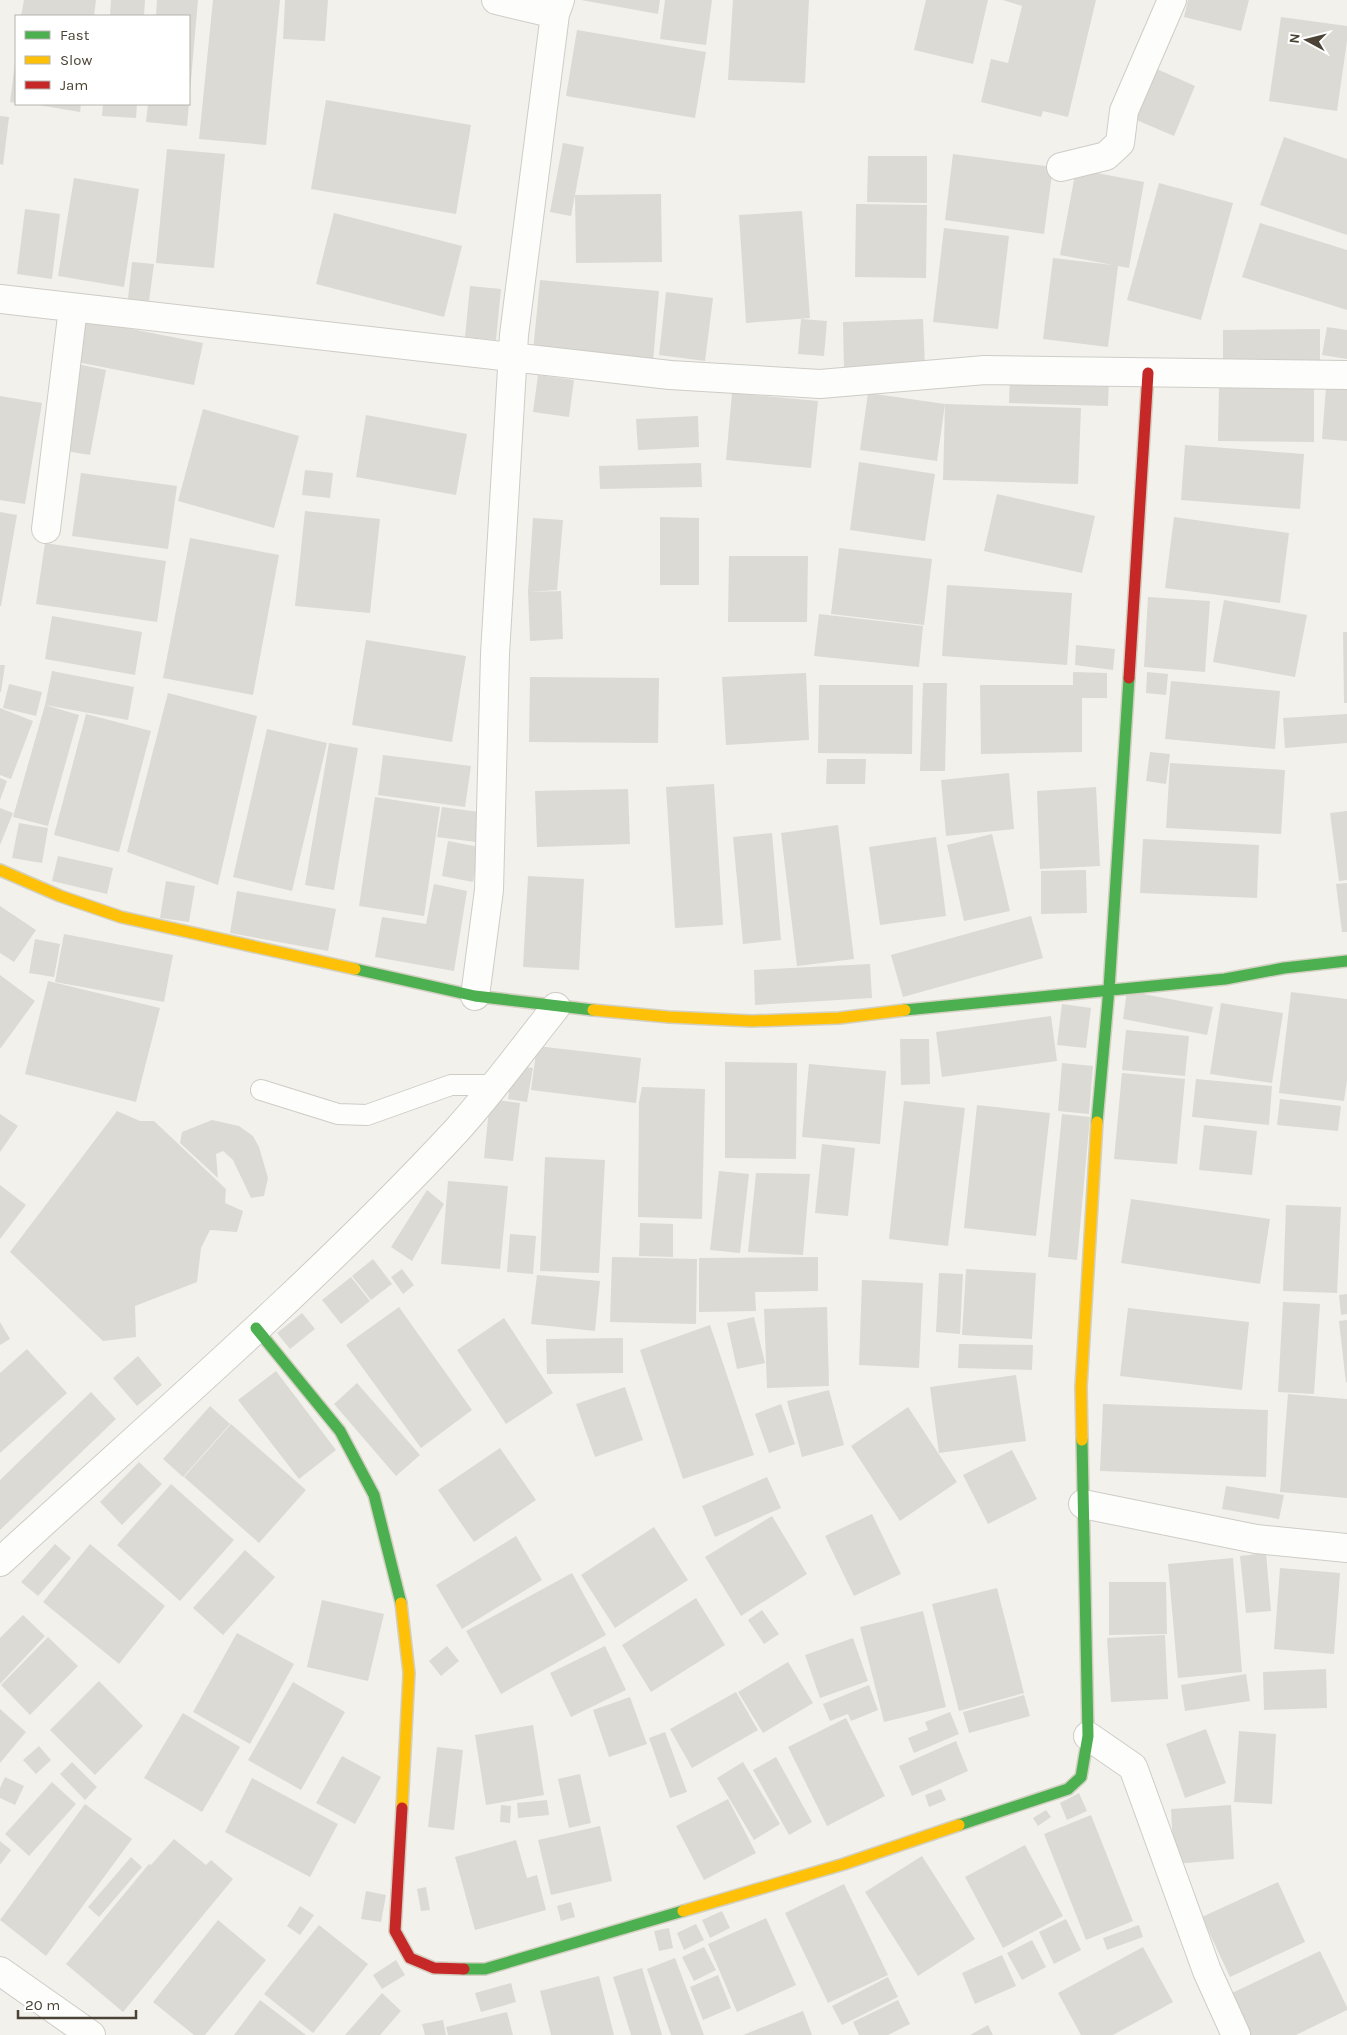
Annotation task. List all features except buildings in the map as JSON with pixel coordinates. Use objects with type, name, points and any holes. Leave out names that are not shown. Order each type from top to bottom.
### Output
[{"type":"street","points":[[475,996],[489,890],[495,654],[512,358],[558,7],[496,0]]},
{"type":"street","points":[[1061,167],[1106,156],[1120,144],[1124,111],[1172,0]]},
{"type":"street","points":[[0,299],[670,375],[820,384],[985,370],[1347,375]]},
{"type":"street","points":[[46,529],[73,308]]},
{"type":"street","points":[[256,1328],[340,1431],[374,1495],[400,1593],[409,1673],[395,1931],[410,1958],[434,1968],[485,1969],[844,1864],[1068,1789],[1080,1776],[1085,1759],[1088,1736],[1082,1377],[1096,1124],[1109,989],[1148,373]]},
{"type":"street","points":[[0,870],[60,896],[121,917],[475,996],[556,1007],[669,1017],[762,1021],[839,1018],[900,1010],[1225,979],[1284,968],[1347,962]]},
{"type":"street","points":[[0,1562],[312,1277],[382,1208],[459,1128],[556,1007]]},
{"type":"street","points":[[1083,1504],[1256,1539],[1347,1548]]},
{"type":"street","points":[[1088,1736],[1133,1767],[1207,1971],[1236,2035]]},
{"type":"street","points":[[0,1971],[91,2035]]},
{"type":"lane","points":[[261,1090],[338,1114],[367,1115],[451,1085],[493,1085]]},
{"type":"traffic: fast","points":[[1097,1122],[1109,989],[1129,678]]},
{"type":"traffic: fast","points":[[905,1010],[1225,979],[1284,968],[1347,961]]},
{"type":"traffic: fast","points":[[355,969],[475,996],[593,1010]]},
{"type":"traffic: fast","points":[[256,1328],[340,1431],[374,1495],[401,1603]]},
{"type":"traffic: fast","points":[[959,1825],[1068,1789],[1081,1777],[1088,1736],[1082,1440]]},
{"type":"traffic: fast","points":[[464,1969],[485,1969],[683,1911]]},
{"type":"traffic: slow","points":[[0,870],[60,896],[121,917],[355,969]]},
{"type":"traffic: slow","points":[[593,1010],[669,1017],[752,1021],[839,1018],[905,1010]]},
{"type":"traffic: slow","points":[[1082,1440],[1081,1387],[1097,1122]]},
{"type":"traffic: slow","points":[[401,1603],[409,1673],[402,1808]]},
{"type":"traffic: slow","points":[[683,1911],[844,1864],[959,1825]]},
{"type":"traffic: jam","points":[[1129,678],[1148,373]]},
{"type":"traffic: jam","points":[[402,1808],[395,1931],[410,1958],[434,1968],[464,1969]]}]
